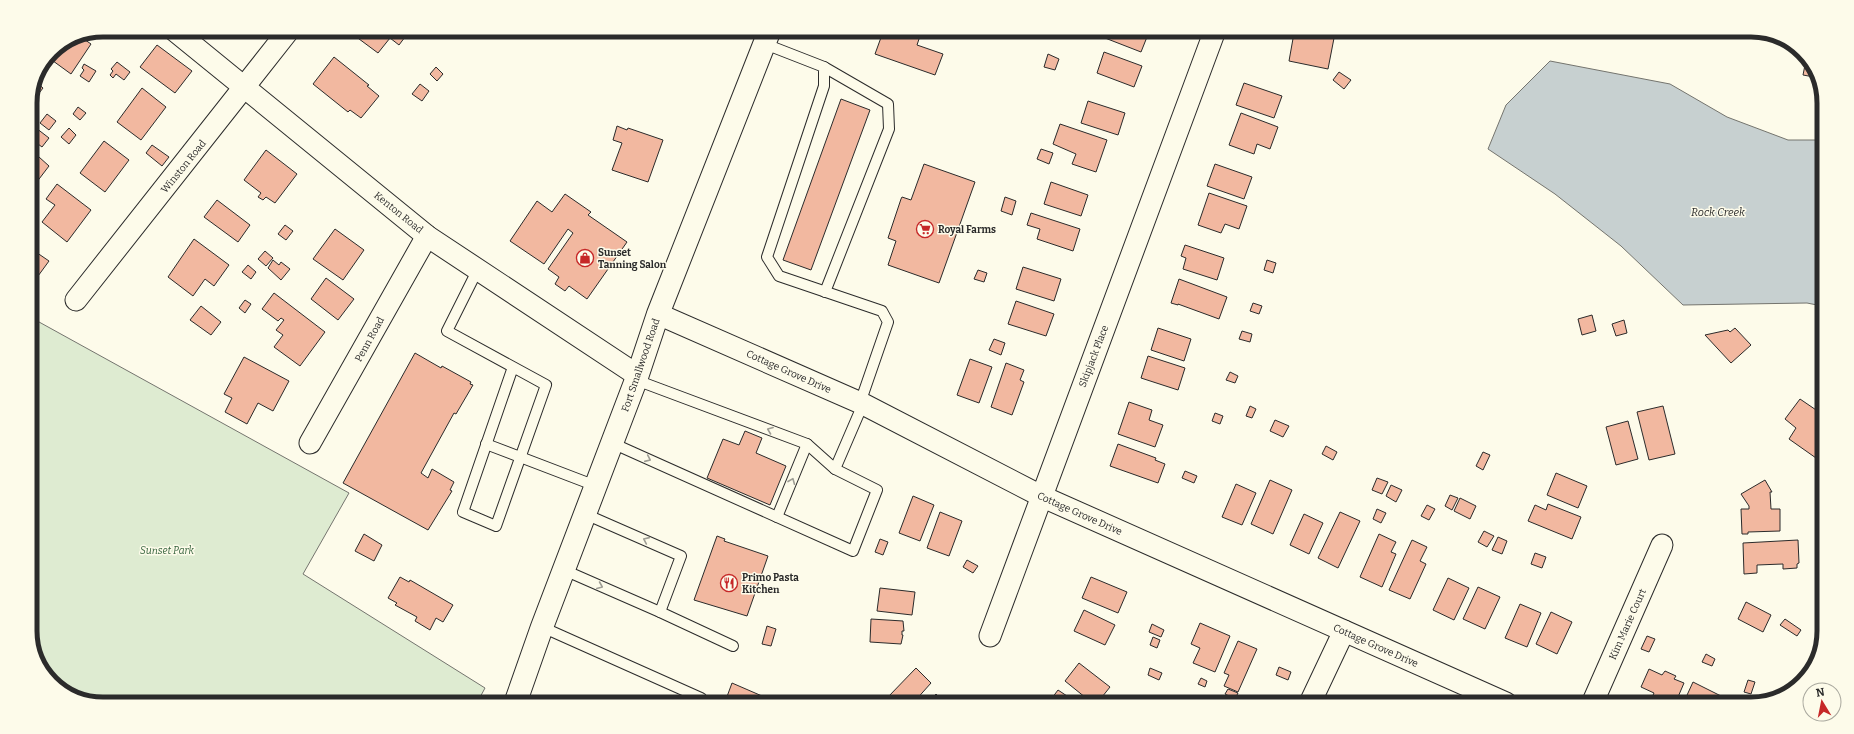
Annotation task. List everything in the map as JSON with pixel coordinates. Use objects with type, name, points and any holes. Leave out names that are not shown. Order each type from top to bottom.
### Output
[{"type":"main road","name":"Fort Smallwood Road","points":[[521,697],[542,627],[637,377],[658,314],[767,38]]},
{"type":"street","name":"Kenton Road","points":[[183,37],[427,236],[637,377]]},
{"type":"street","name":"Winston Road","points":[[76,300],[245,88],[284,37]]},
{"type":"street","name":"Skipjack Place","points":[[990,636],[1213,37]]},
{"type":"street","name":"Penn Road","points":[[310,443],[427,236]]},
{"type":"street","name":"Cottage Grove Drive","points":[[658,314],[862,404],[1041,496],[1492,697]]},
{"type":"street","name":"Kim Marie Court","points":[[1595,697],[1662,545]]},
{"type":"street","points":[[1313,697],[1344,631]]},
{"type":"lane","points":[[767,38],[824,67],[888,104],[889,129],[825,292]]},
{"type":"lane","points":[[824,67],[824,86],[767,257],[779,276],[882,311],[888,322],[862,404],[835,469]]},
{"type":"lane","points":[[478,269],[447,331],[513,367],[546,385],[496,526],[463,512],[513,367]]},
{"type":"lane","points":[[612,443],[852,551],[877,490],[835,469],[807,444],[637,377]]},
{"type":"lane","points":[[486,444],[596,486]]},
{"type":"lane","points":[[777,517],[807,444]]},
{"type":"lane","points":[[585,514],[681,556],[660,612]]},
{"type":"lane","points":[[564,570],[733,646]]},
{"type":"lane","points":[[542,627],[699,697]]},
{"type":"green space","name":"Sunset Park","points":[[37,321],[349,493],[303,574],[485,688],[480,697],[103,697],[82,693],[59,681],[42,656],[37,635]]},
{"type":"water","name":"Rock Creek","points":[[1550,61],[1670,84],[1727,117],[1788,140],[1817,140],[1817,305],[1807,303],[1683,305],[1621,246],[1555,194],[1488,149],[1506,105]]},
{"type":"building","points":[[356,37],[405,37],[399,45],[390,38],[378,53]]},
{"type":"building","points":[[881,37],[920,37],[917,45],[943,54],[935,75],[875,54]]},
{"type":"building","points":[[1106,37],[1147,37],[1141,52]]},
{"type":"building","points":[[1293,37],[1334,37],[1328,69],[1289,61]]},
{"type":"building","points":[[85,40],[91,44],[71,74],[52,60],[66,48]]},
{"type":"building","points":[[157,45],[192,71],[175,93],[140,67]]},
{"type":"building","points":[[1104,52],[1142,66],[1134,87],[1097,73]]},
{"type":"building","points":[[1048,54],[1059,59],[1055,70],[1044,67]]},
{"type":"building","points":[[334,57],[369,85],[367,86],[379,96],[361,118],[350,110],[348,112],[313,84]]},
{"type":"building","points":[[117,62],[130,72],[124,80],[116,74],[113,78],[110,75],[113,71],[111,69]]},
{"type":"building","points":[[84,64],[96,71],[89,82],[80,76],[84,70],[82,68]]},
{"type":"building","points":[[1805,66],[1811,76],[1803,75]]},
{"type":"building","points":[[436,67],[443,74],[437,81],[430,74]]},
{"type":"building","points":[[1339,72],[1351,80],[1344,89],[1333,80]]},
{"type":"building","points":[[1244,83],[1282,96],[1274,118],[1236,105]]},
{"type":"building","points":[[420,84],[429,91],[422,101],[412,94]]},
{"type":"building","points":[[40,85],[43,88],[38,95]]},
{"type":"building","points":[[142,88],[166,107],[141,140],[117,122]]},
{"type":"building","points":[[841,99],[870,110],[811,270],[783,260]]},
{"type":"building","points":[[1088,101],[1125,113],[1118,135],[1081,123]]},
{"type":"building","points":[[78,107],[86,113],[80,120],[73,114]]},
{"type":"building","points":[[1241,113],[1278,127],[1270,149],[1257,144],[1254,154],[1229,145]]},
{"type":"building","points":[[47,114],[56,121],[49,130],[40,123]]},
{"type":"building","points":[[1060,124],[1107,140],[1096,172],[1072,164],[1076,154],[1053,144]]},
{"type":"building","points":[[617,126],[627,130],[628,128],[663,140],[648,182],[612,170],[622,143],[613,140]]},
{"type":"building","points":[[69,128],[76,135],[69,144],[61,137]]},
{"type":"building","points":[[37,129],[49,138],[42,147],[37,143]]},
{"type":"building","points":[[104,141],[129,160],[105,192],[80,173]]},
{"type":"building","points":[[152,145],[169,157],[162,166],[146,153]]},
{"type":"building","points":[[1041,149],[1053,153],[1049,164],[1037,159]]},
{"type":"building","points":[[266,150],[297,174],[275,203],[266,197],[263,200],[258,197],[261,193],[244,180]]},
{"type":"building","points":[[39,157],[49,166],[37,182],[37,160]]},
{"type":"building","name":"Royal Farms","points":[[924,164],[975,182],[939,283],[888,265],[896,241],[888,238],[901,199],[902,197],[911,200]]},
{"type":"building","points":[[1215,164],[1252,177],[1244,199],[1207,186]]},
{"type":"building","points":[[1051,182],[1088,195],[1081,216],[1044,204]]},
{"type":"building","points":[[57,184],[91,210],[67,242],[42,222],[55,205],[46,199]]},
{"type":"building","points":[[1209,193],[1247,206],[1239,229],[1225,224],[1221,233],[1198,225]]},
{"type":"building","points":[[565,194],[591,212],[588,215],[627,242],[587,299],[569,286],[565,291],[555,284],[559,277],[548,269],[573,233],[568,229],[544,264],[510,241],[537,201],[552,212]]},
{"type":"building","points":[[1005,197],[1016,201],[1012,215],[1001,211]]},
{"type":"building","points":[[217,200],[250,225],[238,242],[204,217]]},
{"type":"building","points":[[1031,213],[1080,229],[1073,251],[1037,239],[1040,229],[1027,225]]},
{"type":"building","points":[[285,225],[293,231],[286,240],[278,234]]},
{"type":"building","points":[[335,229],[364,250],[343,280],[313,259]]},
{"type":"building","points":[[194,239],[229,265],[214,286],[205,279],[193,296],[168,277]]},
{"type":"building","points":[[1185,245],[1224,258],[1217,280],[1183,269],[1186,258],[1181,256]]},
{"type":"building","points":[[265,251],[273,258],[266,266],[258,259]]},
{"type":"building","points":[[37,253],[49,261],[37,277]]},
{"type":"building","points":[[273,260],[279,265],[281,262],[290,269],[281,280],[268,268]]},
{"type":"building","points":[[1267,260],[1276,263],[1273,273],[1264,270]]},
{"type":"building","points":[[248,265],[256,272],[251,279],[242,272]]},
{"type":"building","points":[[1023,267],[1061,279],[1054,301],[1016,289]]},
{"type":"building","points":[[978,270],[987,273],[984,282],[974,279]]},
{"type":"building","points":[[326,278],[354,299],[338,320],[311,299]]},
{"type":"building","points":[[1179,279],[1227,297],[1219,319],[1178,304],[1171,303]]},
{"type":"building","points":[[274,293],[325,332],[300,366],[274,347],[283,335],[276,330],[284,320],[281,318],[278,321],[262,309]]},
{"type":"building","points":[[245,300],[251,304],[245,313],[239,308]]},
{"type":"building","points":[[1016,301],[1054,314],[1046,336],[1008,324]]},
{"type":"building","points":[[1253,303],[1262,306],[1259,314],[1250,311]]},
{"type":"building","points":[[201,306],[221,322],[211,335],[190,320]]},
{"type":"building","points":[[1592,315],[1596,331],[1582,335],[1578,319]]},
{"type":"building","points":[[1624,320],[1627,333],[1616,336],[1612,324]]},
{"type":"building","points":[[1158,328],[1191,339],[1184,361],[1151,350]]},
{"type":"building","points":[[1735,328],[1751,345],[1731,363],[1705,335],[1728,330],[1730,332]]},
{"type":"building","points":[[1242,331],[1252,334],[1250,342],[1239,339]]},
{"type":"building","points":[[994,339],[1005,343],[1001,355],[989,350]]},
{"type":"building","points":[[415,353],[441,368],[442,366],[471,382],[470,384],[473,385],[456,414],[454,413],[421,473],[428,478],[432,469],[454,482],[450,490],[452,491],[428,530],[343,483]]},
{"type":"building","points":[[1148,356],[1185,368],[1178,390],[1141,378]]},
{"type":"building","points":[[244,357],[289,381],[273,411],[258,403],[247,424],[225,412],[232,398],[224,394]]},
{"type":"building","points":[[970,359],[992,367],[979,403],[957,395]]},
{"type":"building","points":[[1006,363],[1024,370],[1020,380],[1024,382],[1012,415],[991,407]]},
{"type":"building","points":[[1230,372],[1238,376],[1235,383],[1226,380]]},
{"type":"building","points":[[1800,399],[1817,411],[1816,458],[1789,439],[1796,428],[1785,419]]},
{"type":"building","points":[[1129,402],[1152,410],[1149,420],[1163,425],[1155,447],[1118,434]]},
{"type":"building","points":[[1250,406],[1256,409],[1252,418],[1246,416]]},
{"type":"building","points":[[1663,406],[1675,454],[1649,460],[1637,412]]},
{"type":"building","points":[[1215,413],[1223,416],[1220,424],[1212,421]]},
{"type":"building","points":[[1275,420],[1289,426],[1283,437],[1270,431]]},
{"type":"building","points":[[1628,421],[1638,459],[1616,465],[1606,427]]},
{"type":"building","points":[[745,431],[762,438],[756,453],[786,466],[770,505],[707,478],[723,439],[739,445]]},
{"type":"building","points":[[1118,444],[1156,458],[1155,460],[1165,464],[1158,483],[1110,466]]},
{"type":"building","points":[[1326,446],[1337,452],[1333,460],[1322,454]]},
{"type":"building","points":[[1483,452],[1490,455],[1483,470],[1476,466]]},
{"type":"building","points":[[1185,471],[1197,476],[1194,483],[1182,478]]},
{"type":"building","points":[[1556,473],[1587,486],[1578,508],[1547,495]]},
{"type":"building","points":[[1377,478],[1388,482],[1382,494],[1372,490]]},
{"type":"building","points":[[1270,480],[1292,490],[1273,534],[1251,524]]},
{"type":"building","points":[[1765,480],[1772,492],[1770,492],[1771,509],[1780,509],[1780,531],[1748,532],[1748,534],[1742,534],[1741,509],[1749,509],[1749,506],[1741,494]]},
{"type":"building","points":[[1236,484],[1256,493],[1242,525],[1222,517]]},
{"type":"building","points":[[1391,485],[1402,490],[1396,502],[1386,496]]},
{"type":"building","points":[[1450,495],[1458,498],[1452,510],[1445,506]]},
{"type":"building","points":[[913,496],[934,505],[920,541],[899,533]]},
{"type":"building","points":[[1460,498],[1476,506],[1470,519],[1454,511]]},
{"type":"building","points":[[1548,504],[1581,517],[1572,539],[1528,521],[1535,505],[1546,510]]},
{"type":"building","points":[[1427,505],[1435,509],[1429,520],[1421,516]]},
{"type":"building","points":[[1377,509],[1386,513],[1381,523],[1373,519]]},
{"type":"building","points":[[940,512],[962,521],[949,556],[927,548]]},
{"type":"building","points":[[1340,512],[1360,521],[1338,568],[1318,558]]},
{"type":"building","points":[[1304,514],[1323,523],[1309,554],[1290,545]]},
{"type":"building","points":[[1484,531],[1494,536],[1487,547],[1478,542]]},
{"type":"building","points":[[364,534],[382,545],[374,561],[355,551]]},
{"type":"building","points":[[1379,534],[1396,542],[1391,552],[1396,554],[1382,587],[1360,577]]},
{"type":"building","name":"Primo Pasta Kitchen","points":[[717,536],[725,539],[724,541],[768,556],[747,616],[694,600]]},
{"type":"building","points":[[1498,537],[1507,541],[1502,554],[1492,550]]},
{"type":"building","points":[[880,539],[888,542],[883,555],[875,552]]},
{"type":"building","points":[[1412,540],[1427,547],[1420,561],[1426,564],[1410,599],[1389,590]]},
{"type":"building","points":[[1798,540],[1799,563],[1797,564],[1797,568],[1783,569],[1783,564],[1757,565],[1757,573],[1744,574],[1743,543]]},
{"type":"building","points":[[1535,553],[1546,557],[1542,568],[1531,564]]},
{"type":"building","points":[[967,560],[978,566],[973,573],[963,567]]},
{"type":"building","points":[[400,577],[409,582],[410,580],[453,605],[443,622],[436,618],[430,630],[415,621],[417,617],[395,605],[397,603],[388,598]]},
{"type":"building","points":[[1091,577],[1127,592],[1118,613],[1082,598]]},
{"type":"building","points":[[1448,578],[1469,588],[1454,620],[1433,610]]},
{"type":"building","points":[[1478,587],[1500,597],[1485,629],[1463,619]]},
{"type":"building","points":[[880,588],[915,592],[912,615],[877,611]]},
{"type":"building","points":[[1746,602],[1771,615],[1763,632],[1738,619]]},
{"type":"building","points":[[1520,604],[1541,613],[1527,647],[1505,638]]},
{"type":"building","points":[[1084,610],[1115,625],[1105,645],[1074,631]]},
{"type":"building","points":[[1551,612],[1572,622],[1557,654],[1536,644]]},
{"type":"building","points":[[871,619],[903,621],[904,631],[902,631],[903,635],[901,644],[870,642]]},
{"type":"building","points":[[1785,619],[1801,630],[1797,636],[1780,625]]},
{"type":"building","points":[[1200,623],[1230,636],[1215,672],[1193,663],[1200,648],[1191,644]]},
{"type":"building","points":[[1152,624],[1164,630],[1161,637],[1149,632]]},
{"type":"building","points":[[767,626],[776,629],[771,646],[762,644]]},
{"type":"building","points":[[1647,636],[1655,639],[1649,652],[1641,649]]},
{"type":"building","points":[[1153,637],[1160,640],[1157,648],[1150,645]]},
{"type":"building","points":[[1238,641],[1257,649],[1238,692],[1224,686],[1229,675],[1224,673]]},
{"type":"building","points":[[1706,654],[1715,659],[1712,666],[1702,662]]},
{"type":"building","points":[[1079,663],[1110,687],[1102,697],[1085,697],[1065,681]]},
{"type":"building","points":[[1279,667],[1291,672],[1288,680],[1276,675]]},
{"type":"building","points":[[916,668],[931,683],[918,697],[888,697]]},
{"type":"building","points":[[1150,668],[1162,673],[1159,680],[1148,675]]},
{"type":"building","points":[[1649,669],[1662,675],[1665,671],[1676,676],[1674,679],[1684,683],[1678,697],[1652,697],[1654,693],[1641,687]]},
{"type":"building","points":[[1201,678],[1207,681],[1205,687],[1198,684]]},
{"type":"building","points":[[1748,680],[1755,682],[1751,694],[1744,692]]},
{"type":"building","points":[[1693,682],[1723,697],[1686,697]]},
{"type":"building","points":[[732,683],[762,696],[762,697],[727,697]]},
{"type":"building","points":[[1228,689],[1238,693],[1236,697],[1231,697],[1225,694]]},
{"type":"building","points":[[1058,690],[1068,697],[1053,697]]},
{"type":"place","name":"Royal Farms","points":[[925,229]]},
{"type":"place","name":"Sunset Tanning Salon","points":[[585,258]]},
{"type":"place","name":"Primo Pasta Kitchen","points":[[729,583]]}]
